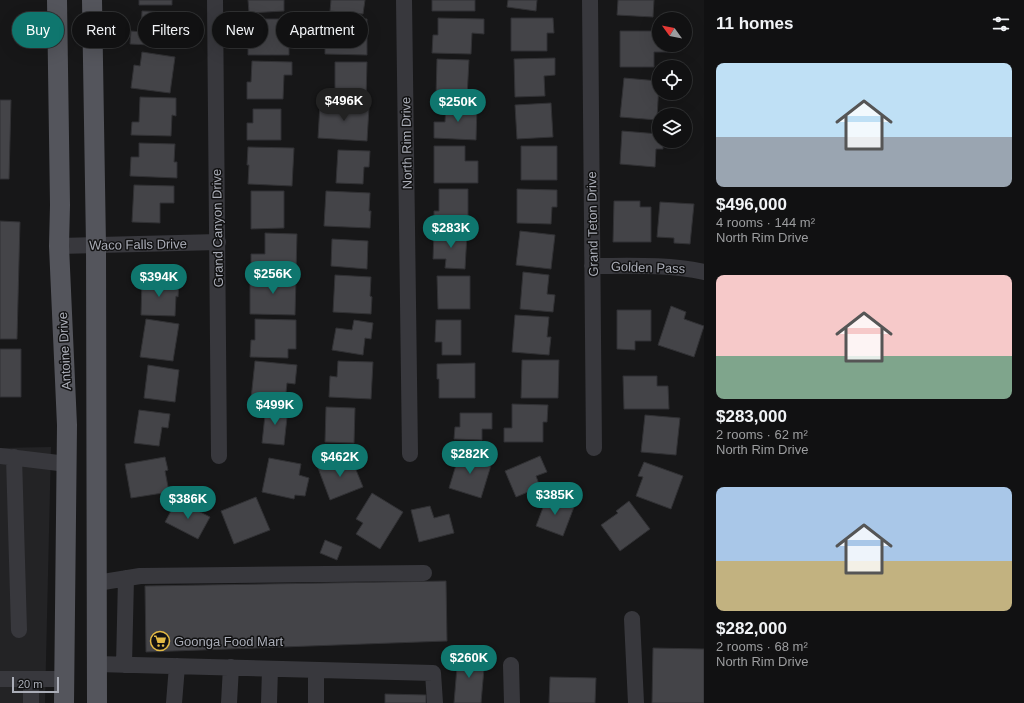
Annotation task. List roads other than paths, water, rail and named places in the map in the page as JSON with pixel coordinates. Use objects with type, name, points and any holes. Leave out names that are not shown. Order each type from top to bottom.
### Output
[{"type":"main road","name":"Antoine Drive","points":[[57,0],[60,205],[59,246],[68,425],[64,703]]},
{"type":"main road","points":[[92,0],[96,245],[97,703]]},
{"type":"main road","points":[[67,464],[96,464]]},
{"type":"street","name":"Grand Canyon Drive","points":[[215,0],[219,456]]},
{"type":"street","name":"North Rim Drive","points":[[404,0],[410,454]]},
{"type":"street","name":"Grand Teton Drive","points":[[590,0],[594,448]]},
{"type":"street","name":"Waco Falls Drive","points":[[59,246],[218,242]]},
{"type":"street","name":"Golden Pass","points":[[592,266],[662,267],[694,269],[704,272]]},
{"type":"street","points":[[19,630],[7,457],[67,464]]},
{"type":"street","points":[[97,584],[140,576],[424,573]]},
{"type":"street","points":[[124,665],[126,578]]},
{"type":"street","points":[[632,619],[636,703]]},
{"type":"street","points":[[97,664],[433,673],[435,703]]},
{"type":"street","points":[[511,665],[512,703]]},
{"type":"street","points":[[174,703],[177,666]]},
{"type":"street","points":[[229,703],[231,668]]},
{"type":"street","points":[[269,703],[270,668]]},
{"type":"street","points":[[316,670],[316,703]]},
{"type":"street","points":[[0,679],[64,679]]},
{"type":"street","points":[[30,703],[31,679]]},
{"type":"place","name":"Goonga Food Mart","points":[[160,641]]}]
